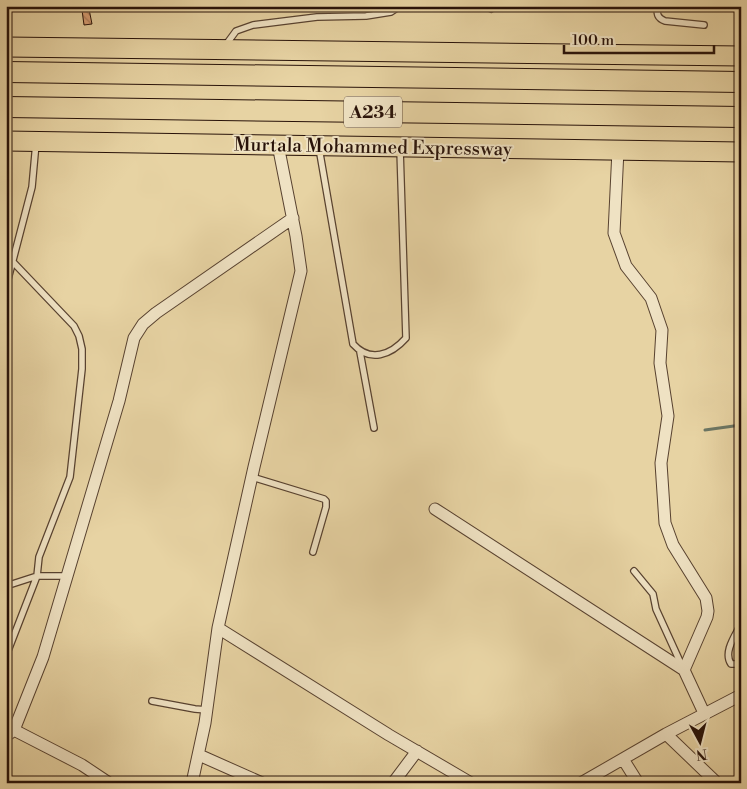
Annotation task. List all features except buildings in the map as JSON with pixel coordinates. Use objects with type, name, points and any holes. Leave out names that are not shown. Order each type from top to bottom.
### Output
[{"type":"highway","points":[[6,47],[741,56]]},
{"type":"highway","name":"A234","points":[[6,72],[741,82]]},
{"type":"highway","name":"Murtala Mohammed Expressway","points":[[6,106],[741,117]]},
{"type":"highway","name":"Murtala Mohammed Expressway","points":[[6,141],[741,152]]},
{"type":"street","points":[[192,783],[207,710],[218,628],[301,271],[293,218],[278,145]]},
{"type":"street","points":[[618,150],[614,233],[626,266],[651,298],[662,330],[660,363],[668,416],[661,463],[665,523],[674,545],[706,598],[708,605],[707,617],[684,670]]},
{"type":"street","points":[[109,783],[48,746],[10,733],[42,657],[119,401],[134,338],[143,324],[156,313],[293,218]]},
{"type":"street","points":[[435,508],[684,670],[704,713]]},
{"type":"street","points":[[218,628],[471,783]]},
{"type":"street","points":[[581,783],[666,734],[741,694]]},
{"type":"street","points":[[666,734],[717,783]]},
{"type":"street","points":[[393,783],[417,751]]},
{"type":"street","points":[[199,755],[262,783]]},
{"type":"street","points":[[623,759],[638,783]]},
{"type":"lane","points":[[242,6],[260,6]]},
{"type":"lane","points":[[223,50],[236,31],[253,25],[316,17],[366,16],[391,12],[400,6]]},
{"type":"lane","points":[[657,6],[657,14],[660,19],[704,25]]},
{"type":"lane","points":[[6,287],[32,188],[36,141]]},
{"type":"lane","points":[[318,146],[353,344],[360,352],[374,428]]},
{"type":"lane","points":[[360,352],[373,356],[383,353],[396,349],[406,338],[400,147]]},
{"type":"lane","points":[[6,656],[37,576],[39,557],[70,477],[82,369],[82,348],[74,326],[13,262]]},
{"type":"lane","points":[[252,477],[324,498],[326,507],[313,552]]},
{"type":"lane","points":[[634,571],[653,594],[656,609],[684,670]]},
{"type":"lane","points":[[6,586],[37,576],[67,576]]},
{"type":"lane","points":[[741,624],[728,652],[731,664],[741,664]]},
{"type":"lane","points":[[734,639],[741,637]]},
{"type":"lane","points":[[152,701],[207,710]]},
{"type":"waterway","points":[[705,430],[741,425]]}]
